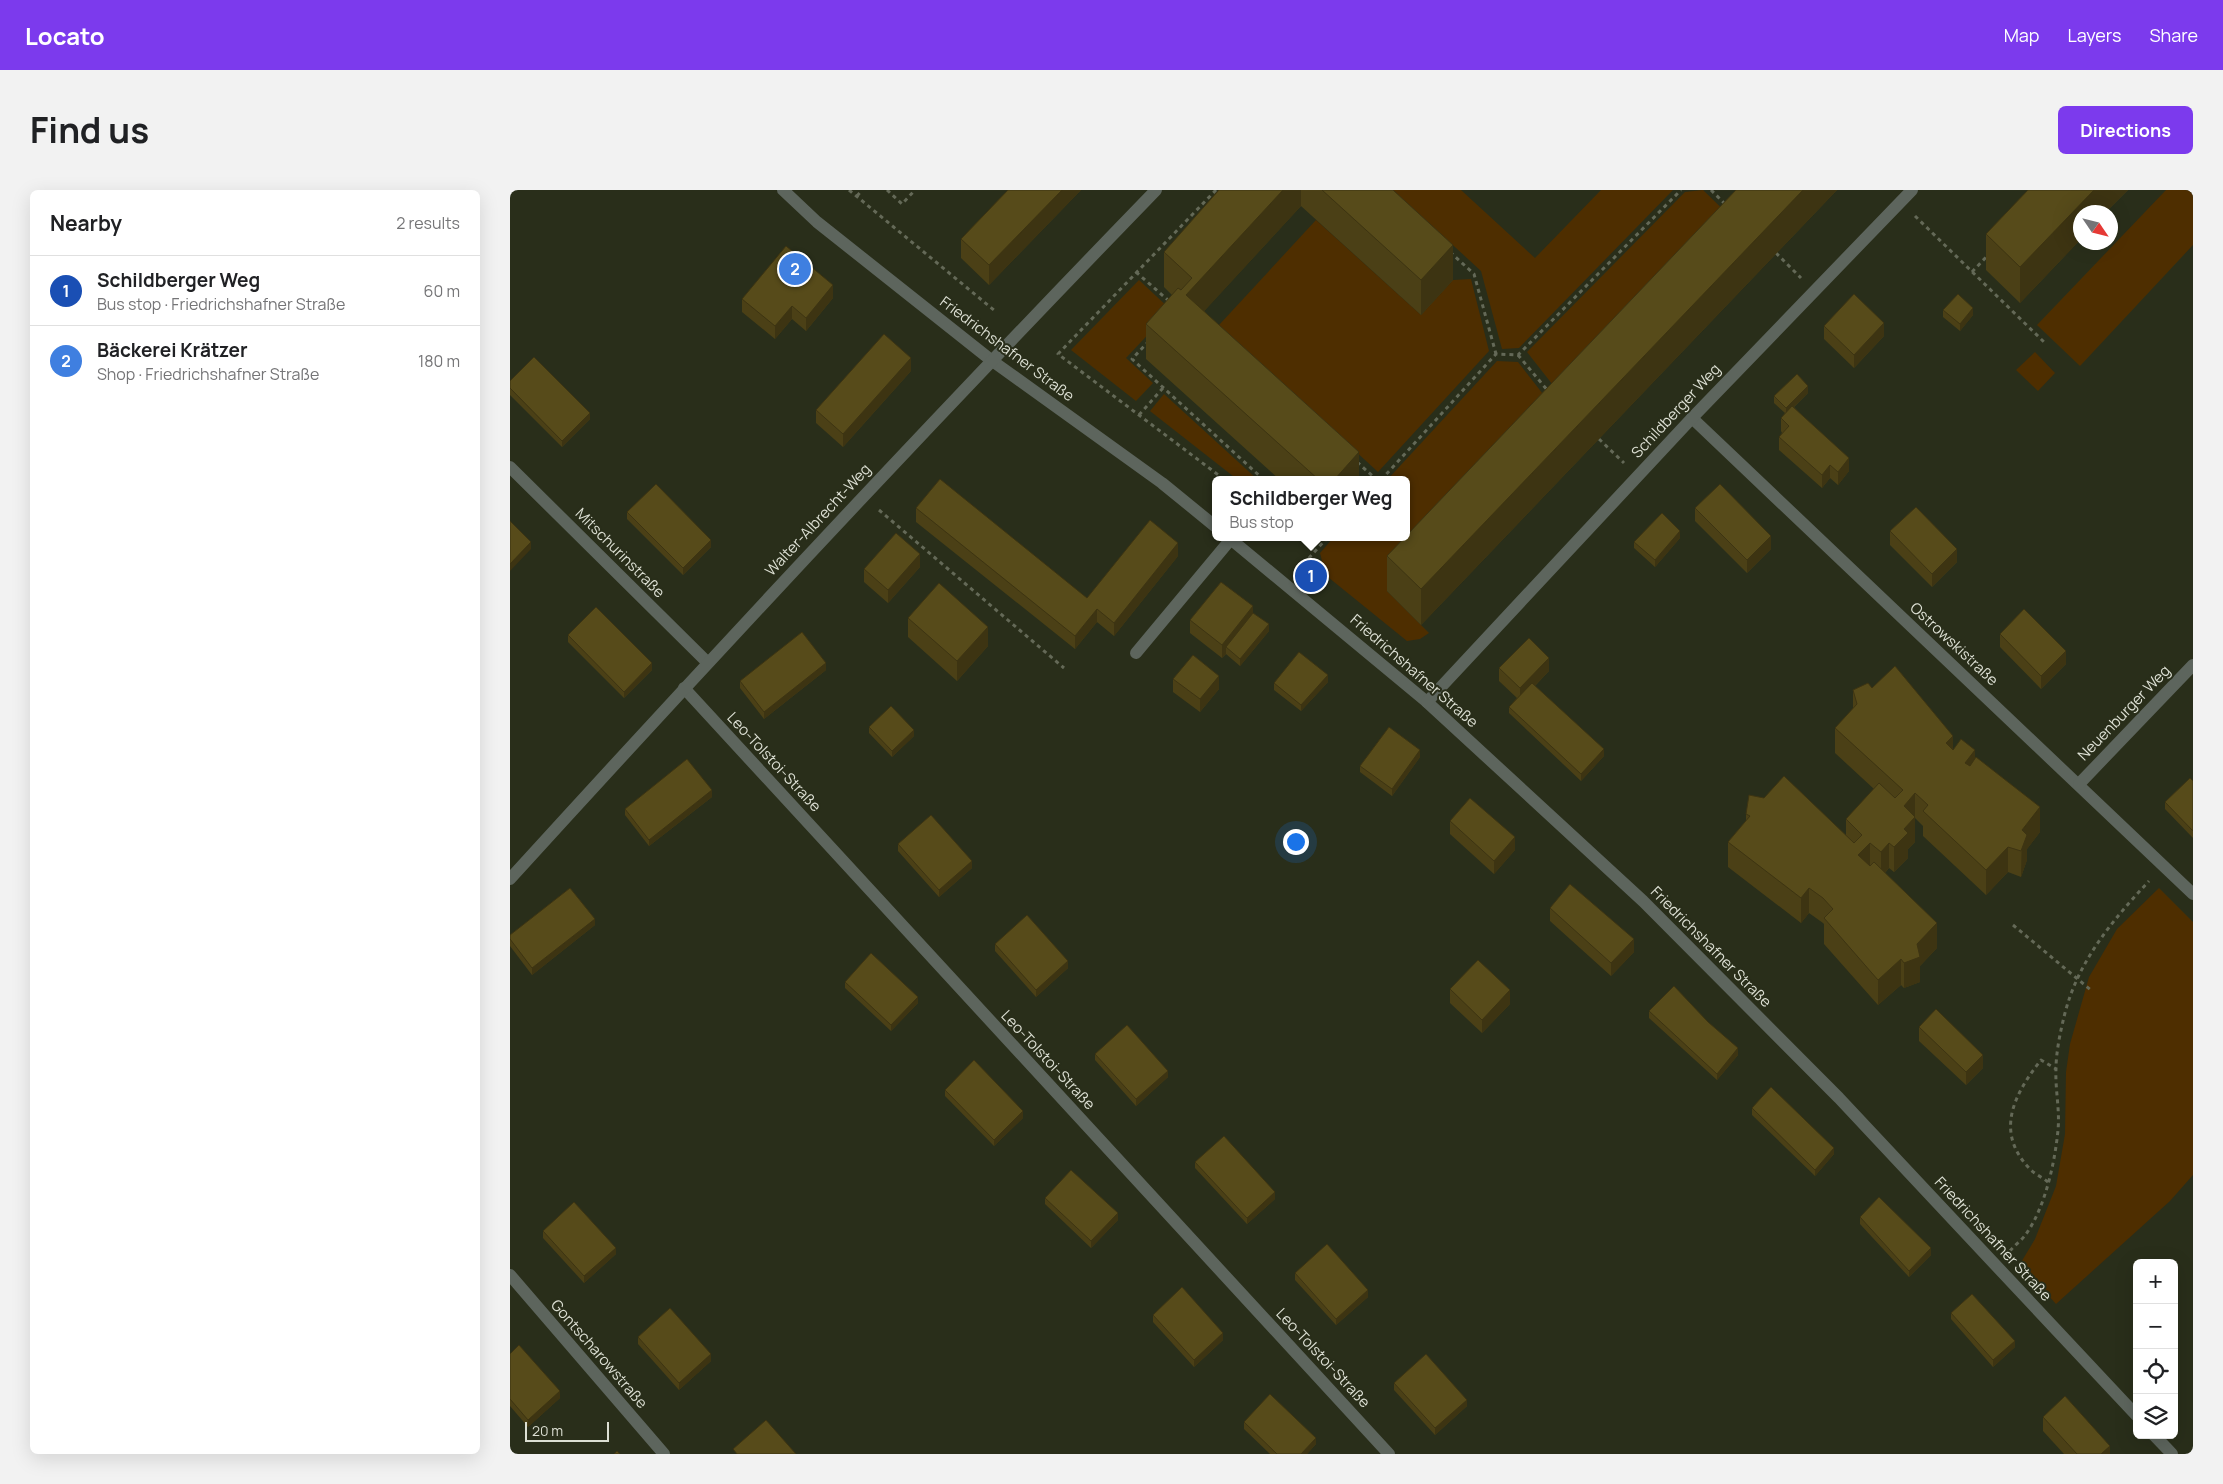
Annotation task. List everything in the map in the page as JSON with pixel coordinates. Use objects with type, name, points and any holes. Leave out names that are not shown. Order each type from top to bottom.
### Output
[{"type":"street","name":"Friedrichshafner Straße","points":[[783,190],[817,222],[991,360],[1162,483],[1212,524]]},
{"type":"street","name":"Walter-Albrecht-Weg","points":[[510,879],[707,662],[991,360],[1156,190]]},
{"type":"street","name":"Schildberger Weg","points":[[1427,702],[1692,418],[1912,190]]},
{"type":"street","name":"Ostrowskistraße","points":[[1692,418],[2193,894]]},
{"type":"street","name":"Mitschurinstraße","points":[[510,467],[707,662]]},
{"type":"street","points":[[1136,653],[1228,541]]},
{"type":"street","name":"Friedrichshafner Straße","points":[[1234,541],[1427,702],[1643,901],[1839,1098],[2133,1412]]},
{"type":"street","name":"Neuenburger Weg","points":[[2079,784],[2193,665]]},
{"type":"street","name":"Leo-Tolstoi-Straße","points":[[684,688],[1389,1454]]},
{"type":"street","name":"Gontscharowstraße","points":[[510,1275],[664,1454]]},
{"type":"street","points":[[2158,1439],[2172,1454]]},
{"type":"path","points":[[849,190],[995,311]]},
{"type":"path","points":[[857,196],[862,190]]},
{"type":"path","points":[[887,190],[902,204],[915,190]]},
{"type":"path","points":[[1216,190],[1058,354],[1220,476]]},
{"type":"path","points":[[1518,355],[1681,190]]},
{"type":"path","points":[[1711,190],[1729,208]]},
{"type":"path","points":[[1900,202],[2045,344]]},
{"type":"path","points":[[1448,249],[1474,274],[1496,354]]},
{"type":"path","points":[[1972,272],[1991,252]]},
{"type":"path","points":[[1776,253],[1814,291]]},
{"type":"path","points":[[1136,272],[1170,303]]},
{"type":"path","points":[[1152,338],[1132,360],[1260,476]]},
{"type":"path","points":[[1383,476],[1496,354],[1518,355],[1549,392]]},
{"type":"path","points":[[1139,415],[1163,388]]},
{"type":"path","points":[[1599,440],[1638,476]]},
{"type":"path","points":[[1356,460],[1374,476]]},
{"type":"path","points":[[863,496],[1064,668]]},
{"type":"path","points":[[1303,541],[1315,551]]},
{"type":"path","points":[[1285,584],[1324,541]]},
{"type":"path","points":[[1996,1266],[2026,1234],[2040,1206],[2048,1182],[2058,1130],[2056,1069],[2064,1017],[2078,979],[2089,954],[2118,914],[2164,866]]},
{"type":"path","points":[[2013,925],[2092,991]]},
{"type":"path","points":[[2048,1182],[2030,1169],[2015,1149],[2011,1129],[2011,1108],[2024,1082],[2041,1060],[2056,1069]]},
{"type":"shaded area","points":[[1393,190],[1461,190],[1535,258],[1601,190],[1673,190],[1519,348],[1502,349],[1481,271]]},
{"type":"shaded area","points":[[1703,190],[1738,224],[1567,403],[1527,352],[1685,192]]},
{"type":"shaded area","points":[[2166,190],[2193,190],[2193,245],[2080,366],[2037,325],[2109,250],[2118,250],[2118,240]]},
{"type":"shaded area","points":[[1316,220],[1421,315],[1453,280],[1471,279],[1489,351],[1378,472],[1219,325]]},
{"type":"shaded area","points":[[1139,280],[1171,310],[1126,358],[1153,383],[1136,401],[1071,350]]},
{"type":"shaded area","points":[[2035,352],[2055,373],[2038,391],[2016,370]]},
{"type":"shaded area","points":[[1497,361],[1518,362],[1557,412],[1387,591],[1429,633],[1420,639],[1407,641],[1318,569],[1322,561],[1320,553],[1330,541],[1410,541],[1410,476],[1391,476]]},
{"type":"shaded area","points":[[1164,394],[1254,476],[1233,476],[1150,411]]},
{"type":"shaded area","points":[[2159,888],[2193,922],[2193,1175],[2170,1201],[2056,1304],[2020,1264],[2035,1239],[2056,1186],[2065,1134],[2066,1072],[2070,1044],[2089,977],[2117,929]]},
{"type":"building","points":[[1008,190],[1062,190],[989,265],[961,239]]},
{"type":"building","points":[[1219,190],[1283,190],[1186,295],[1359,452],[1338,476],[1315,476],[1146,324],[1178,288],[1181,290],[1192,278],[1164,252]]},
{"type":"building","points":[[1322,190],[1393,190],[1453,245],[1421,280]]},
{"type":"building","points":[[1736,190],[1803,190],[1421,589],[1387,556],[1401,541],[1410,541],[1410,532]]},
{"type":"building","points":[[2028,190],[2094,190],[2080,205],[2073,205],[2073,212],[2020,267],[1986,234]]},
{"type":"building","points":[[786,246],[833,285],[806,318],[792,306],[775,326],[742,299]]},
{"type":"building","points":[[1854,294],[1884,323],[1854,355],[1824,326]]},
{"type":"building","points":[[1958,294],[1973,308],[1960,324],[1943,310]]},
{"type":"building","points":[[884,334],[911,358],[843,434],[816,410]]},
{"type":"building","points":[[534,357],[590,413],[562,441],[510,388],[510,381]]},
{"type":"building","points":[[1797,374],[1808,386],[1786,408],[1774,396]]},
{"type":"building","points":[[1792,406],[1849,458],[1838,472],[1830,465],[1822,475],[1779,437],[1789,426],[1781,418]]},
{"type":"building","points":[[940,479],[1087,598],[1150,520],[1178,543],[1114,623],[1097,609],[1075,636],[916,508]]},
{"type":"building","points":[[656,484],[711,540],[683,568],[627,512]]},
{"type":"building","points":[[1720,484],[1771,536],[1747,560],[1695,508]]},
{"type":"building","points":[[1916,507],[1957,549],[1932,574],[1890,531]]},
{"type":"building","points":[[1662,513],[1680,531],[1655,560],[1634,542]]},
{"type":"building","points":[[510,521],[531,542],[510,564]]},
{"type":"building","points":[[896,533],[920,554],[888,590],[864,569]]},
{"type":"building","points":[[1221,582],[1253,606],[1222,645],[1190,620]]},
{"type":"building","points":[[939,583],[988,627],[957,661],[908,618]]},
{"type":"building","points":[[596,607],[652,663],[624,692],[568,635]]},
{"type":"building","points":[[2024,609],[2066,651],[2041,676],[2000,634]]},
{"type":"building","points":[[1253,613],[1269,624],[1240,659],[1226,647]]},
{"type":"building","points":[[802,632],[826,663],[764,712],[740,681]]},
{"type":"building","points":[[1529,638],[1549,658],[1520,688],[1499,668]]},
{"type":"building","points":[[1299,652],[1328,675],[1301,705],[1274,683]]},
{"type":"building","points":[[1193,655],[1219,676],[1200,699],[1173,679]]},
{"type":"building","points":[[1895,666],[1953,736],[1946,743],[1953,750],[1961,739],[1975,750],[1965,763],[1970,766],[1976,757],[2040,807],[2022,830],[2027,835],[2021,851],[2008,847],[1986,870],[1923,811],[1928,805],[1915,793],[1904,806],[1915,817],[1904,829],[1908,833],[1894,847],[1889,843],[1881,852],[1870,843],[1858,855],[1870,866],[1874,862],[1937,923],[1917,944],[1920,957],[1904,963],[1901,959],[1878,980],[1824,918],[1833,909],[1823,898],[1809,888],[1801,898],[1728,842],[1750,816],[1746,814],[1749,795],[1764,798],[1784,776],[1854,843],[1862,835],[1846,819],[1879,783],[1895,798],[1903,790],[1835,728],[1857,704],[1853,690],[1868,683],[1872,688]]},
{"type":"building","points":[[1532,683],[1604,749],[1581,774],[1509,707]]},
{"type":"building","points":[[891,706],[914,730],[892,751],[869,727]]},
{"type":"building","points":[[1389,727],[1420,750],[1392,789],[1360,766]]},
{"type":"building","points":[[687,759],[712,790],[649,840],[625,809]]},
{"type":"building","points":[[2190,778],[2193,781],[2193,831],[2165,802]]},
{"type":"building","points":[[1470,798],[1515,837],[1494,861],[1450,821]]},
{"type":"building","points":[[931,815],[972,861],[939,890],[898,844]]},
{"type":"building","points":[[1570,884],[1634,939],[1611,963],[1550,908]]},
{"type":"building","points":[[570,888],[595,919],[532,968],[510,939],[510,935]]},
{"type":"building","points":[[1027,915],[1068,961],[1036,990],[995,944]]},
{"type":"building","points":[[871,953],[918,997],[891,1025],[845,982]]},
{"type":"building","points":[[1478,960],[1510,990],[1482,1020],[1450,989]]},
{"type":"building","points":[[1674,986],[1708,1022],[1738,1048],[1717,1074],[1649,1011]]},
{"type":"building","points":[[1936,1009],[1983,1055],[1966,1072],[1919,1027]]},
{"type":"building","points":[[1127,1025],[1168,1071],[1136,1099],[1095,1054]]},
{"type":"building","points":[[974,1060],[1023,1111],[994,1140],[945,1090]]},
{"type":"building","points":[[1771,1087],[1834,1148],[1815,1170],[1752,1108]]},
{"type":"building","points":[[1224,1136],[1275,1192],[1247,1218],[1195,1162]]},
{"type":"building","points":[[1071,1170],[1118,1213],[1091,1241],[1045,1198]]},
{"type":"building","points":[[1879,1197],[1931,1248],[1909,1271],[1860,1217]]},
{"type":"building","points":[[574,1202],[616,1248],[584,1276],[543,1231]]},
{"type":"building","points":[[1327,1244],[1368,1290],[1336,1319],[1295,1273]]},
{"type":"building","points":[[1182,1287],[1223,1333],[1194,1360],[1153,1315]]},
{"type":"building","points":[[1972,1294],[2015,1341],[1993,1360],[1951,1313]]},
{"type":"building","points":[[670,1308],[711,1354],[679,1383],[638,1337]]},
{"type":"building","points":[[519,1345],[560,1391],[528,1420],[510,1399],[510,1354]]},
{"type":"building","points":[[1426,1354],[1467,1400],[1435,1428],[1394,1383]]},
{"type":"building","points":[[1270,1394],[1316,1438],[1301,1454],[1277,1454],[1244,1422]]},
{"type":"building","points":[[2065,1396],[2110,1446],[2101,1454],[2077,1454],[2043,1417]]},
{"type":"building","points":[[766,1420],[796,1454],[737,1454],[733,1449]]},
{"type":"place","name":"Bäckerei Krätzer","points":[[795,269]]},
{"type":"place","name":"Schildberger Weg","points":[[1311,576]]}]
